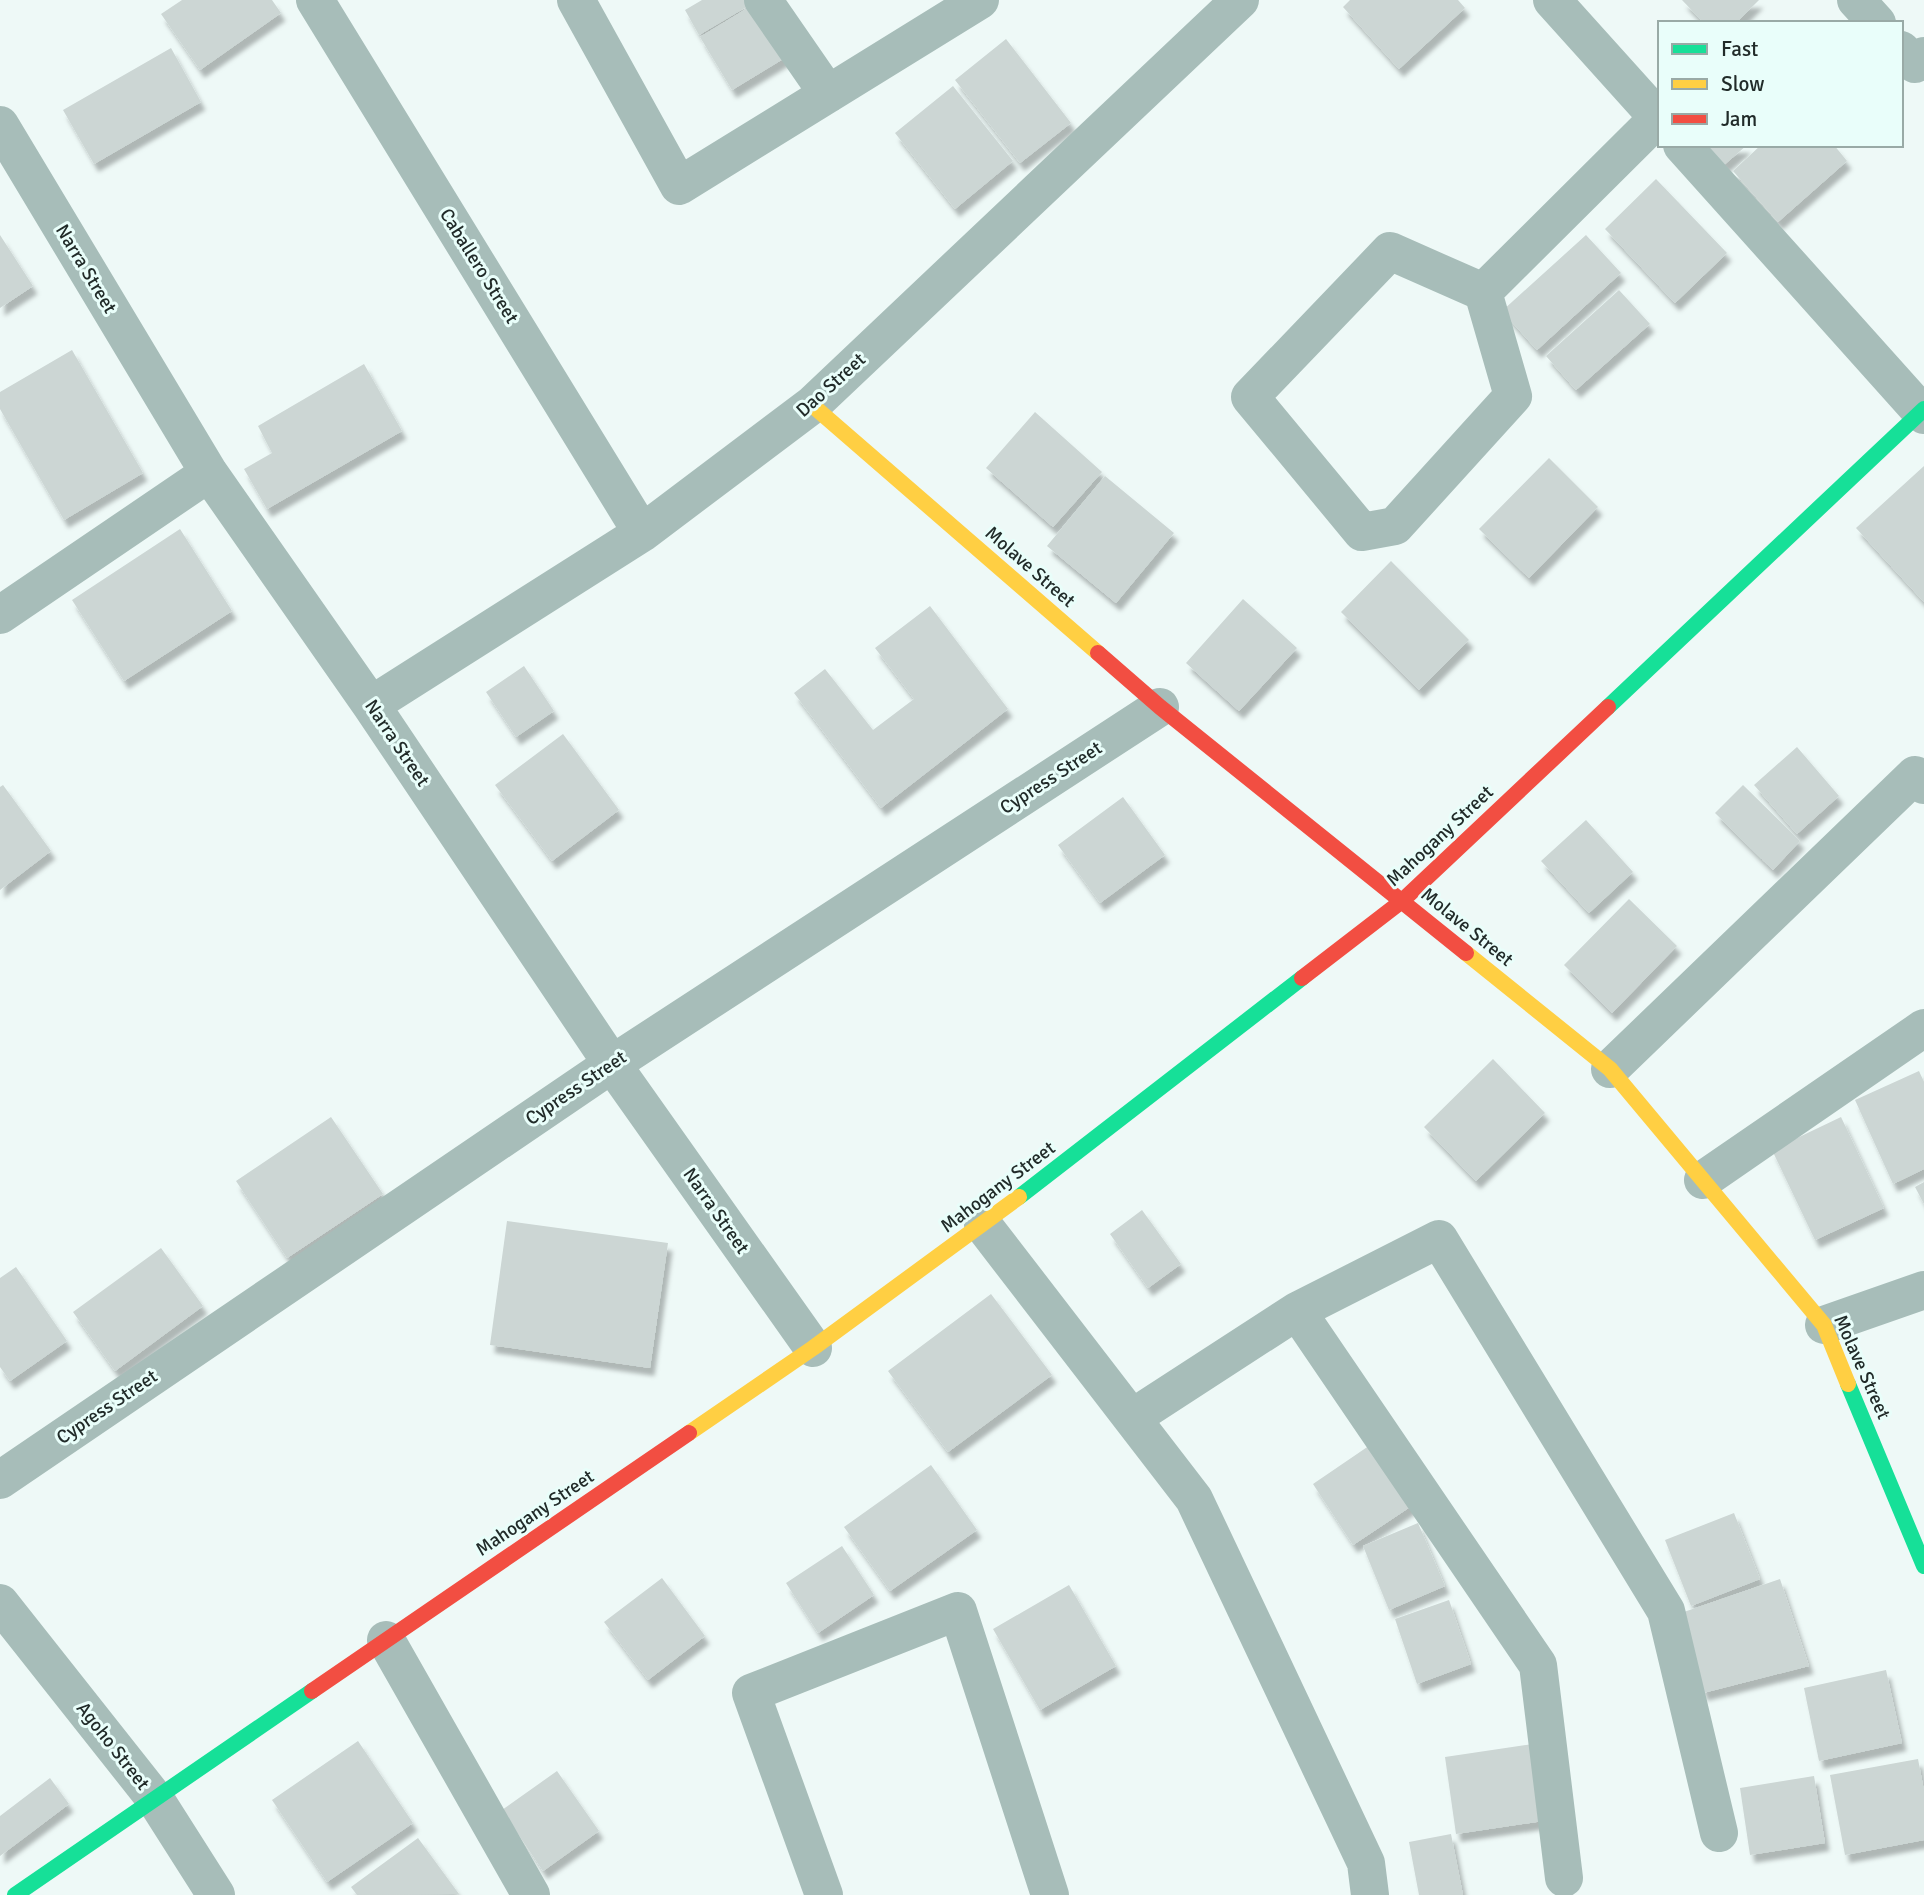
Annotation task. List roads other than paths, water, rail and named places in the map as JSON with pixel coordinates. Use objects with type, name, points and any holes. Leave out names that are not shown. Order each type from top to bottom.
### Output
[{"type":"street","name":"Caballero Street","points":[[315,0],[642,533]]},
{"type":"street","points":[[576,0],[679,186],[980,0]]},
{"type":"street","points":[[763,0],[828,94]]},
{"type":"street","name":"Dao Street","points":[[371,705],[642,533],[811,405],[1240,0]]},
{"type":"street","points":[[1552,0],[1658,118]]},
{"type":"street","points":[[1856,0],[1875,21]]},
{"type":"street","points":[[1903,52],[1914,64],[1924,56]]},
{"type":"street","name":"Narra Street","points":[[0,125],[209,473],[371,705],[611,1064],[813,1349]]},
{"type":"street","points":[[1483,292],[1658,136]]},
{"type":"street","points":[[1684,147],[1923,412]]},
{"type":"street","points":[[1390,251],[1483,292],[1513,396],[1395,526],[1362,532],[1250,397],[1390,251]]},
{"type":"street","name":"Molave Street","points":[[811,405],[1160,707],[1610,1069],[1824,1325],[1924,1566]]},
{"type":"street","name":"Mahogany Street","points":[[15,1895],[813,1349],[983,1225],[1402,901],[1923,412]]},
{"type":"street","points":[[0,615],[209,473]]},
{"type":"street","name":"Cypress Street","points":[[0,1480],[611,1064],[1160,707]]},
{"type":"street","points":[[1610,1069],[1915,775],[1924,785]]},
{"type":"street","points":[[1703,1180],[1924,1028]]},
{"type":"street","points":[[983,1225],[1194,1499],[1366,1863],[1370,1895]]},
{"type":"street","points":[[1132,1418],[1297,1311],[1440,1239],[1666,1611],[1720,1833]]},
{"type":"street","points":[[1824,1325],[1924,1290]]},
{"type":"street","points":[[1297,1311],[1538,1665],[1564,1878]]},
{"type":"street","name":"Agoho Street","points":[[0,1603],[155,1799],[216,1895]]},
{"type":"street","points":[[824,1895],[751,1693],[958,1611],[1050,1895]]},
{"type":"street","points":[[386,1640],[531,1895]]}]
